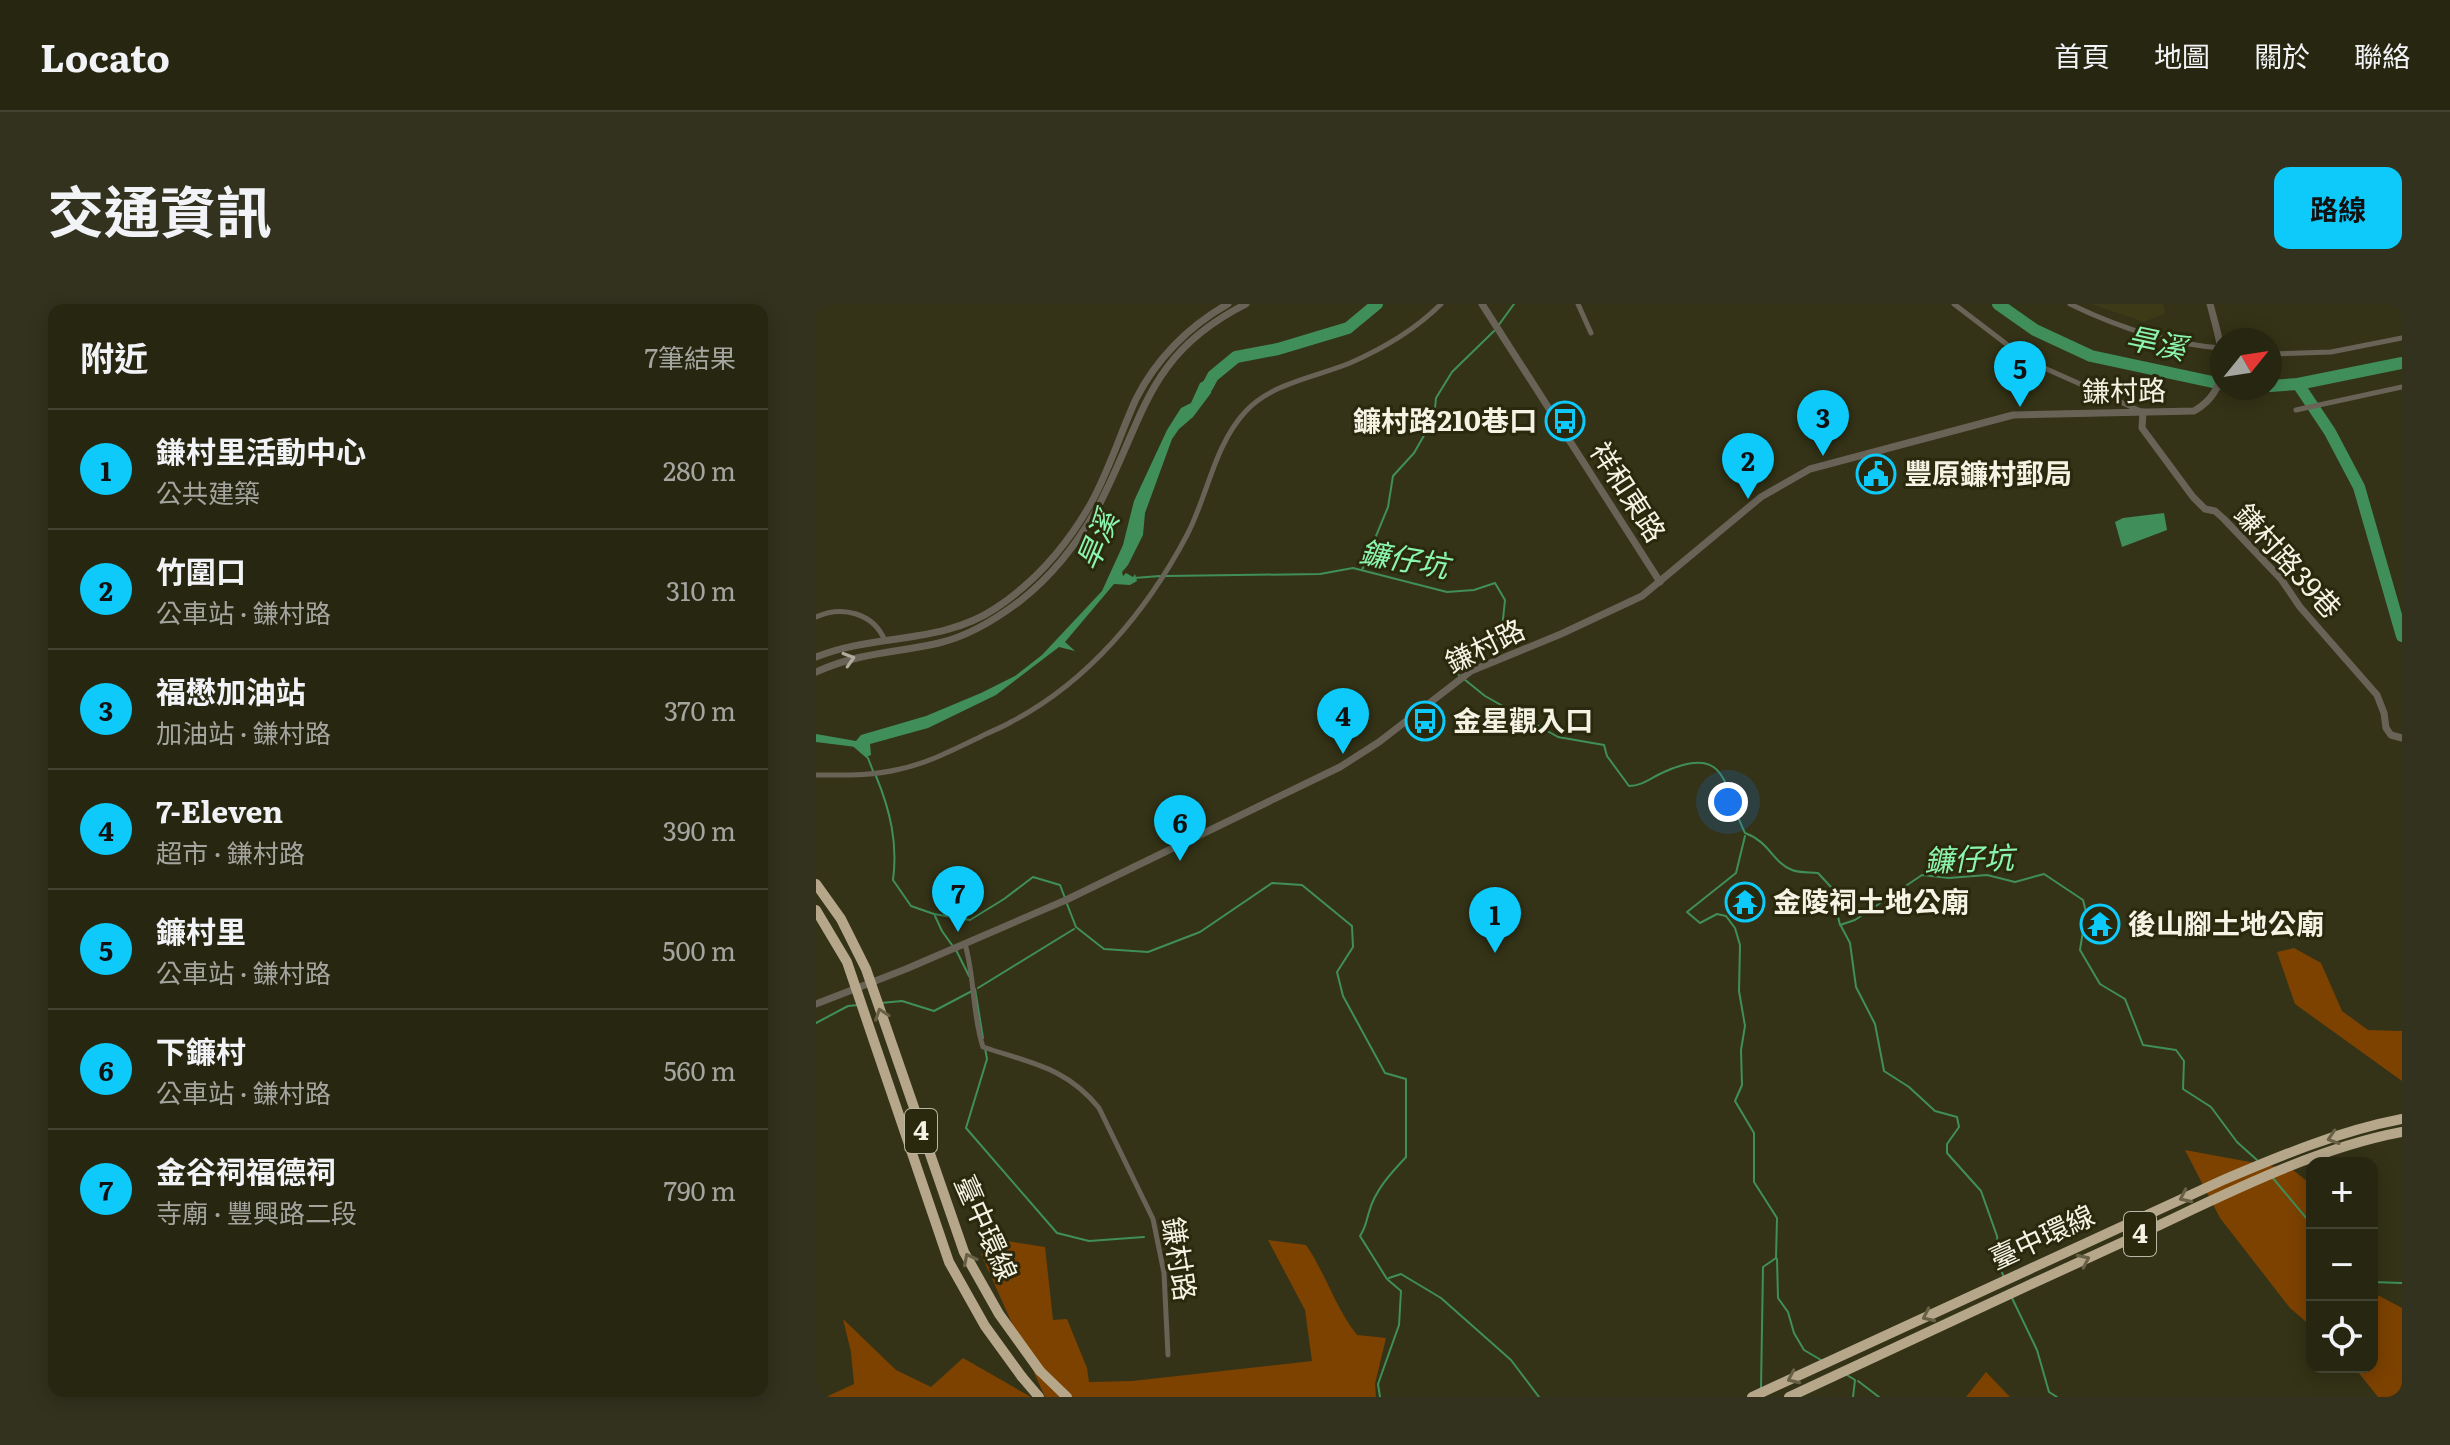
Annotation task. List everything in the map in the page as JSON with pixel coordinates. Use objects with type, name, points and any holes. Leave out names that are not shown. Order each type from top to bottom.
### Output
[{"type":"highway","name":"臺中環線","points":[[816,884],[841,919],[866,969],[964,1252],[999,1314],[1040,1371],[1067,1397]]},
{"type":"highway","name":"臺中環線","points":[[816,910],[847,962],[949,1262],[985,1326],[1039,1397]]},
{"type":"highway","name":"臺中環線","points":[[1758,1394],[2261,1164],[2375,1124],[2402,1119]]},
{"type":"highway","name":"臺中環線","points":[[1789,1397],[2271,1176],[2375,1137],[2402,1132]]},
{"type":"street","points":[[816,657],[848,646],[933,635],[968,624],[999,606],[1037,574],[1070,536],[1090,504],[1136,399],[1159,363],[1187,333],[1228,304]]},
{"type":"street","points":[[816,672],[854,657],[938,643],[971,632],[994,620],[1034,589],[1070,549],[1099,506],[1143,405],[1164,370],[1196,336],[1229,312],[1246,304]]},
{"type":"street","points":[[816,775],[872,774],[939,757],[1013,722],[1054,695],[1096,661],[1154,591],[1187,534],[1220,450],[1246,410],[1299,380],[1381,347],[1406,333],[1441,304]]},
{"type":"street","name":"祥和東路","points":[[1482,304],[1660,582]]},
{"type":"street","points":[[1578,304],[1591,333]]},
{"type":"street","points":[[1954,304],[2042,367],[2143,412]]},
{"type":"street","points":[[2070,304],[2092,315],[2186,346],[2210,347]]},
{"type":"street","points":[[2210,304],[2217,328]]},
{"type":"street","points":[[2282,354],[2331,352],[2402,338]]},
{"type":"street","points":[[2296,410],[2402,387]]},
{"type":"street","name":"鎌村路","points":[[1168,1355],[1164,1273],[1153,1219],[1099,1108],[1088,1094],[1060,1073],[983,1047],[965,944],[1142,865],[1340,767],[1379,742],[1471,671],[1642,596],[1761,497],[1810,469],[2013,415],[2194,411],[2210,399]]},
{"type":"street","name":"鎌村路39巷","points":[[2143,412],[2142,428],[2193,497],[2205,509],[2215,511],[2224,519],[2281,579],[2300,607],[2377,695],[2386,728],[2391,735],[2402,738]]},
{"type":"street","points":[[816,617],[836,611],[857,614],[879,629],[885,642]]},
{"type":"street","points":[[816,1004],[965,944]]},
{"type":"shaded area","points":[[2091,304],[2163,304],[2165,313],[2144,322]]},
{"type":"shaded area","points":[[1213,376],[1211,393],[1172,439],[1145,513],[1143,535],[1122,572],[1123,576],[1126,573],[1133,577],[1135,574],[1137,581],[1130,585],[1114,584],[1065,642],[1075,651],[1059,647],[996,695],[928,728],[870,744],[871,755],[866,757],[856,747],[816,742],[816,734],[856,741],[861,735],[926,716],[1015,676],[1042,655],[1102,591],[1123,545],[1134,501],[1167,430],[1181,408],[1191,403],[1200,383]]},
{"type":"shaded area","points":[[2164,513],[2167,530],[2122,547],[2115,522],[2123,518]]},
{"type":"shaded area","points":[[2294,948],[2321,963],[2342,1011],[2368,1030],[2402,1031],[2402,1081],[2295,1004],[2277,952]]},
{"type":"shaded area","points":[[2185,1150],[2293,1170],[2306,1180],[2306,1322],[2290,1308],[2220,1218]]},
{"type":"shaded area","points":[[1000,1240],[1045,1247],[1053,1320],[1067,1319],[1087,1368],[1089,1382],[1132,1381],[1312,1361],[1305,1310],[1268,1240],[1306,1245],[1357,1335],[1386,1338],[1375,1384],[1376,1397],[1045,1397],[981,1254]]},
{"type":"shaded area","points":[[2378,1295],[2402,1308],[2402,1397],[2378,1397],[2359,1373],[2378,1373]]},
{"type":"shaded area","points":[[843,1319],[896,1370],[931,1387],[963,1358],[1031,1397],[826,1397],[854,1384]]},
{"type":"shaded area","points":[[1986,1372],[2010,1397],[1966,1397]]},
{"type":"waterway","name":"旱溪","points":[[1207,387],[1213,376],[1236,357],[1278,349],[1348,328],[1377,304]]},
{"type":"waterway","points":[[1498,326],[1514,304]]},
{"type":"waterway","name":"旱溪","points":[[1998,304],[2035,330],[2091,356],[2210,381]]},
{"type":"waterway","points":[[1362,570],[1388,507],[1393,476],[1414,453],[1434,418],[1436,398],[1452,372],[1494,331]]},
{"type":"waterway","name":"旱溪","points":[[2282,385],[2402,363]]},
{"type":"waterway","points":[[2298,384],[2330,432],[2359,487],[2402,636]]},
{"type":"waterway","name":"鐮仔坑","points":[[1166,576],[1320,574],[1353,568],[1447,592],[1474,590],[1495,583],[1505,600],[1501,638],[1458,660],[1451,668],[1459,675]]},
{"type":"waterway","name":"鐮仔坑","points":[[1134,578],[1160,576]]},
{"type":"waterway","name":"鐮仔坑","points":[[1464,679],[1485,696],[1558,737],[1604,745],[1607,756],[1629,786],[1686,764],[1701,763],[1713,767],[1727,786],[1745,833],[1760,841],[1785,866],[1798,872],[1818,873],[1831,887],[1840,925],[1855,920],[1922,875],[1949,878],[1987,875],[2015,882],[2044,874],[2083,900],[2086,912],[2080,950],[2100,984],[2125,999],[2143,1045],[2176,1050],[2184,1061],[2183,1089],[2211,1107],[2237,1142],[2257,1160]]},
{"type":"waterway","points":[[853,745],[868,758],[873,771]]},
{"type":"waterway","points":[[876,776],[892,827],[893,880],[911,906],[934,914],[970,920],[1033,877],[1060,885],[1065,898]]},
{"type":"waterway","points":[[1745,836],[1736,873],[1687,912],[1700,923],[1717,914],[1726,916],[1735,928],[1740,945],[1739,991],[1745,1026],[1741,1050],[1742,1085],[1735,1101],[1754,1133],[1754,1182],[1777,1218],[1776,1258],[1763,1267],[1761,1388]]},
{"type":"waterway","points":[[1067,904],[1076,927],[1104,949],[1148,952],[1200,932],[1272,883],[1302,885],[1352,926],[1353,947],[1337,972],[1343,996],[1385,1073],[1406,1079],[1406,1157],[1379,1189],[1360,1236],[1387,1279],[1401,1291],[1399,1325],[1378,1384],[1380,1397]]},
{"type":"waterway","points":[[935,916],[952,945]]},
{"type":"waterway","points":[[1841,926],[1850,943],[1856,987],[1875,1024],[1884,1071],[1909,1087],[1935,1111],[1957,1117],[1959,1127],[1947,1144],[1947,1153],[1981,1191],[1997,1236],[2000,1268],[2004,1277]]},
{"type":"waterway","points":[[978,988],[1074,929]]},
{"type":"waterway","points":[[956,950],[969,976]]},
{"type":"waterway","points":[[975,989],[983,1038]]},
{"type":"waterway","points":[[881,1003],[902,1001],[934,1011],[972,991]]},
{"type":"waterway","points":[[816,1023],[848,1006],[858,1005]]},
{"type":"waterway","points":[[985,1048],[987,1059],[966,1128],[1057,1233],[1089,1241],[1144,1237]]},
{"type":"waterway","name":"鐮仔坑","points":[[2272,1177],[2306,1218]]},
{"type":"waterway","points":[[1777,1259],[1778,1298],[1788,1312],[1794,1333],[1804,1350],[1821,1360]]},
{"type":"waterway","points":[[1389,1278],[1401,1274],[1441,1298],[1511,1360],[1539,1397]]},
{"type":"waterway","name":"鐮仔坑","points":[[2378,1282],[2402,1283]]},
{"type":"waterway","points":[[2012,1298],[2037,1350],[2049,1392],[2057,1397]]},
{"type":"waterway","points":[[1847,1375],[1855,1380],[1853,1397]]},
{"type":"waterway","points":[[1858,1381],[1879,1397]]},
{"type":"place","name":"鐮村里","points":[[2020,407]]},
{"type":"place","name":"鐮村路210巷口","points":[[1565,421]]},
{"type":"place","name":"福懋加油站","points":[[1823,456]]},
{"type":"place","name":"豐原鐮村郵局","points":[[1876,474]]},
{"type":"place","name":"竹圍口","points":[[1748,499]]},
{"type":"place","name":"金星觀入口","points":[[1425,721]]},
{"type":"place","name":"7-Eleven","points":[[1343,754]]},
{"type":"place","name":"下鐮村","points":[[1180,861]]},
{"type":"place","name":"金陵祠土地公廟","points":[[1745,902]]},
{"type":"place","name":"後山腳土地公廟","points":[[2100,924]]},
{"type":"place","name":"金谷祠福德祠","points":[[958,932]]},
{"type":"place","name":"鎌村里活動中心","points":[[1495,953]]}]
